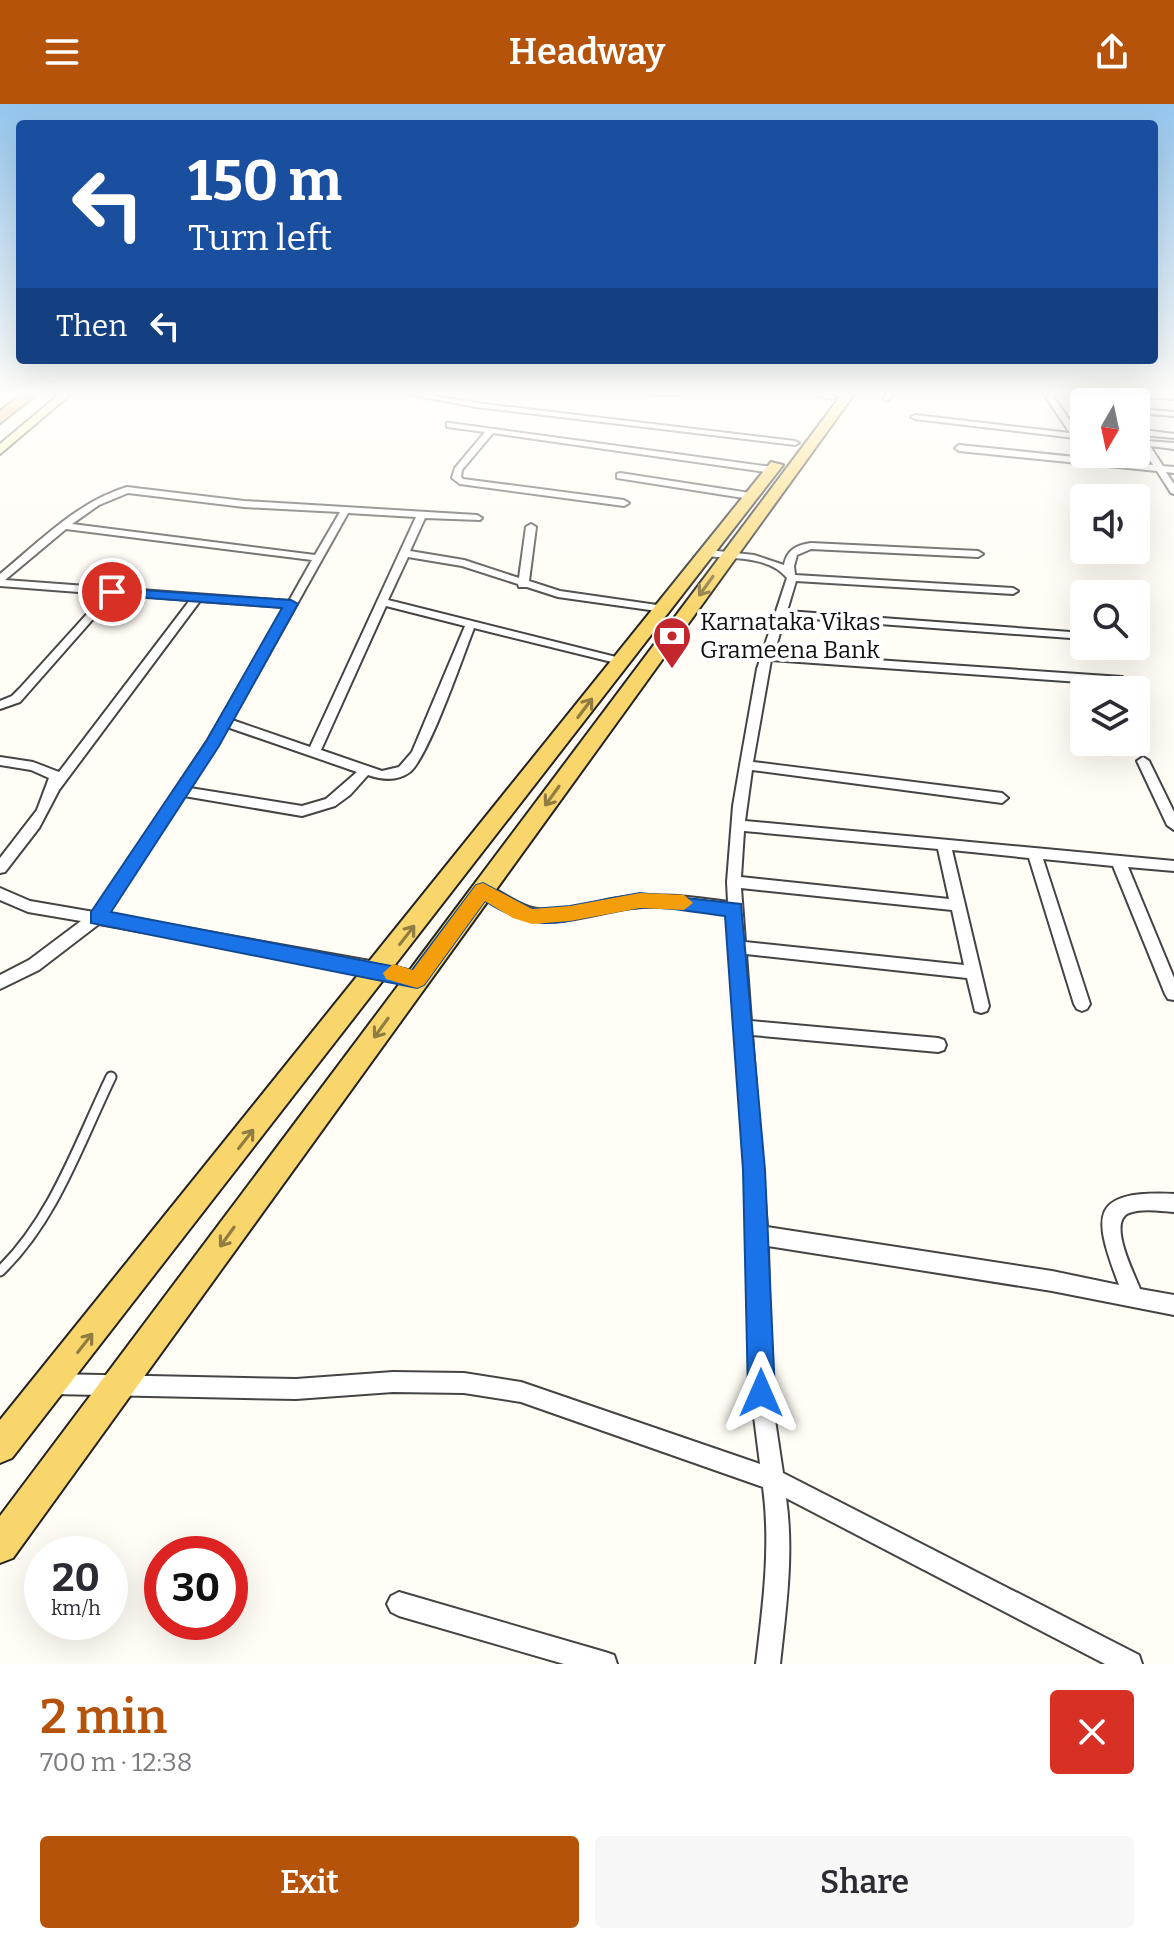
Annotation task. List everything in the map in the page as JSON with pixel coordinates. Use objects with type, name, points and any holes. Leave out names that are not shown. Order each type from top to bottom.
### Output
[{"type":"main road","points":[[759,498],[776,466]]},
{"type":"main road","points":[[0,1545],[483,890],[718,554],[787,466]]},
{"type":"main road","points":[[0,1446],[53,1384],[381,969],[620,661],[664,609],[718,554]]},
{"type":"street","points":[[461,466],[456,478],[460,481],[624,503]]},
{"type":"street","points":[[742,466],[772,470]]},
{"type":"street","points":[[1129,466],[1174,470]]},
{"type":"street","points":[[1157,466],[1174,491]]},
{"type":"street","points":[[620,476],[759,498]]},
{"type":"street","points":[[0,581],[66,526],[110,496],[127,490],[345,511],[477,518]]},
{"type":"street","points":[[0,982],[44,958],[98,917],[225,722],[345,511]]},
{"type":"street","points":[[314,752],[422,515]]},
{"type":"street","points":[[66,526],[317,558]]},
{"type":"street","points":[[523,585],[531,527]]},
{"type":"street","points":[[768,1664],[778,1575],[774,1480],[761,1393],[758,1235],[734,909],[738,825],[746,765],[767,656],[790,575],[789,558],[796,550],[811,546],[978,554]]},
{"type":"street","points":[[404,553],[464,563],[523,585],[582,599],[664,609]]},
{"type":"street","points":[[718,554],[765,562],[790,575],[1013,591]]},
{"type":"street","points":[[0,581],[291,604]]},
{"type":"street","points":[[0,705],[16,699],[24,691],[112,592]]},
{"type":"street","points":[[0,868],[45,809],[55,787],[197,598]]},
{"type":"street","points":[[382,602],[620,661]]},
{"type":"street","points":[[781,614],[1070,635]]},
{"type":"street","points":[[225,722],[381,775],[398,775],[409,768],[470,626]]},
{"type":"street","points":[[767,656],[1070,677]]},
{"type":"street","points":[[0,761],[49,771],[56,776],[55,787]]},
{"type":"street","points":[[1143,761],[1174,825]]},
{"type":"street","points":[[746,765],[1002,798]]},
{"type":"street","points":[[181,791],[302,811],[319,810],[344,794],[366,770]]},
{"type":"street","points":[[738,825],[1174,866]]},
{"type":"street","points":[[944,845],[981,1006]]},
{"type":"street","points":[[1035,855],[1082,1004]]},
{"type":"street","points":[[1119,863],[1173,994]]},
{"type":"street","points":[[734,882],[956,905]]},
{"type":"street","points":[[483,890],[519,913],[532,916],[570,914],[640,901],[734,909]]},
{"type":"street","points":[[0,894],[28,906],[381,969],[417,979]]},
{"type":"street","points":[[736,947],[972,972]]},
{"type":"street","points":[[742,1027],[938,1045]]},
{"type":"street","points":[[1134,1297],[1112,1239],[1110,1219],[1116,1207],[1126,1201],[1174,1203]]},
{"type":"street","points":[[758,1235],[870,1250],[1174,1305]]},
{"type":"street","points":[[53,1384],[296,1389],[393,1382],[464,1383],[521,1392],[774,1480],[1130,1664]]},
{"type":"street","points":[[399,1604],[605,1664]]},
{"type":"lane","points":[[0,1271],[10,1264],[42,1216],[111,1077]]},
{"type":"slow traffic","points":[[393,973],[417,979],[483,890],[519,913],[532,916],[550,917],[640,901],[684,903]]},
{"type":"place","name":"Karnataka Vikas Grameena Bank","points":[[672,670]]},
{"type":"route","points":[[112,592],[291,604],[213,742],[98,917],[381,969],[417,979],[483,890],[519,913],[532,916],[550,917],[616,904],[659,900],[734,909],[754,1170],[762,1330],[761,1393]]}]
